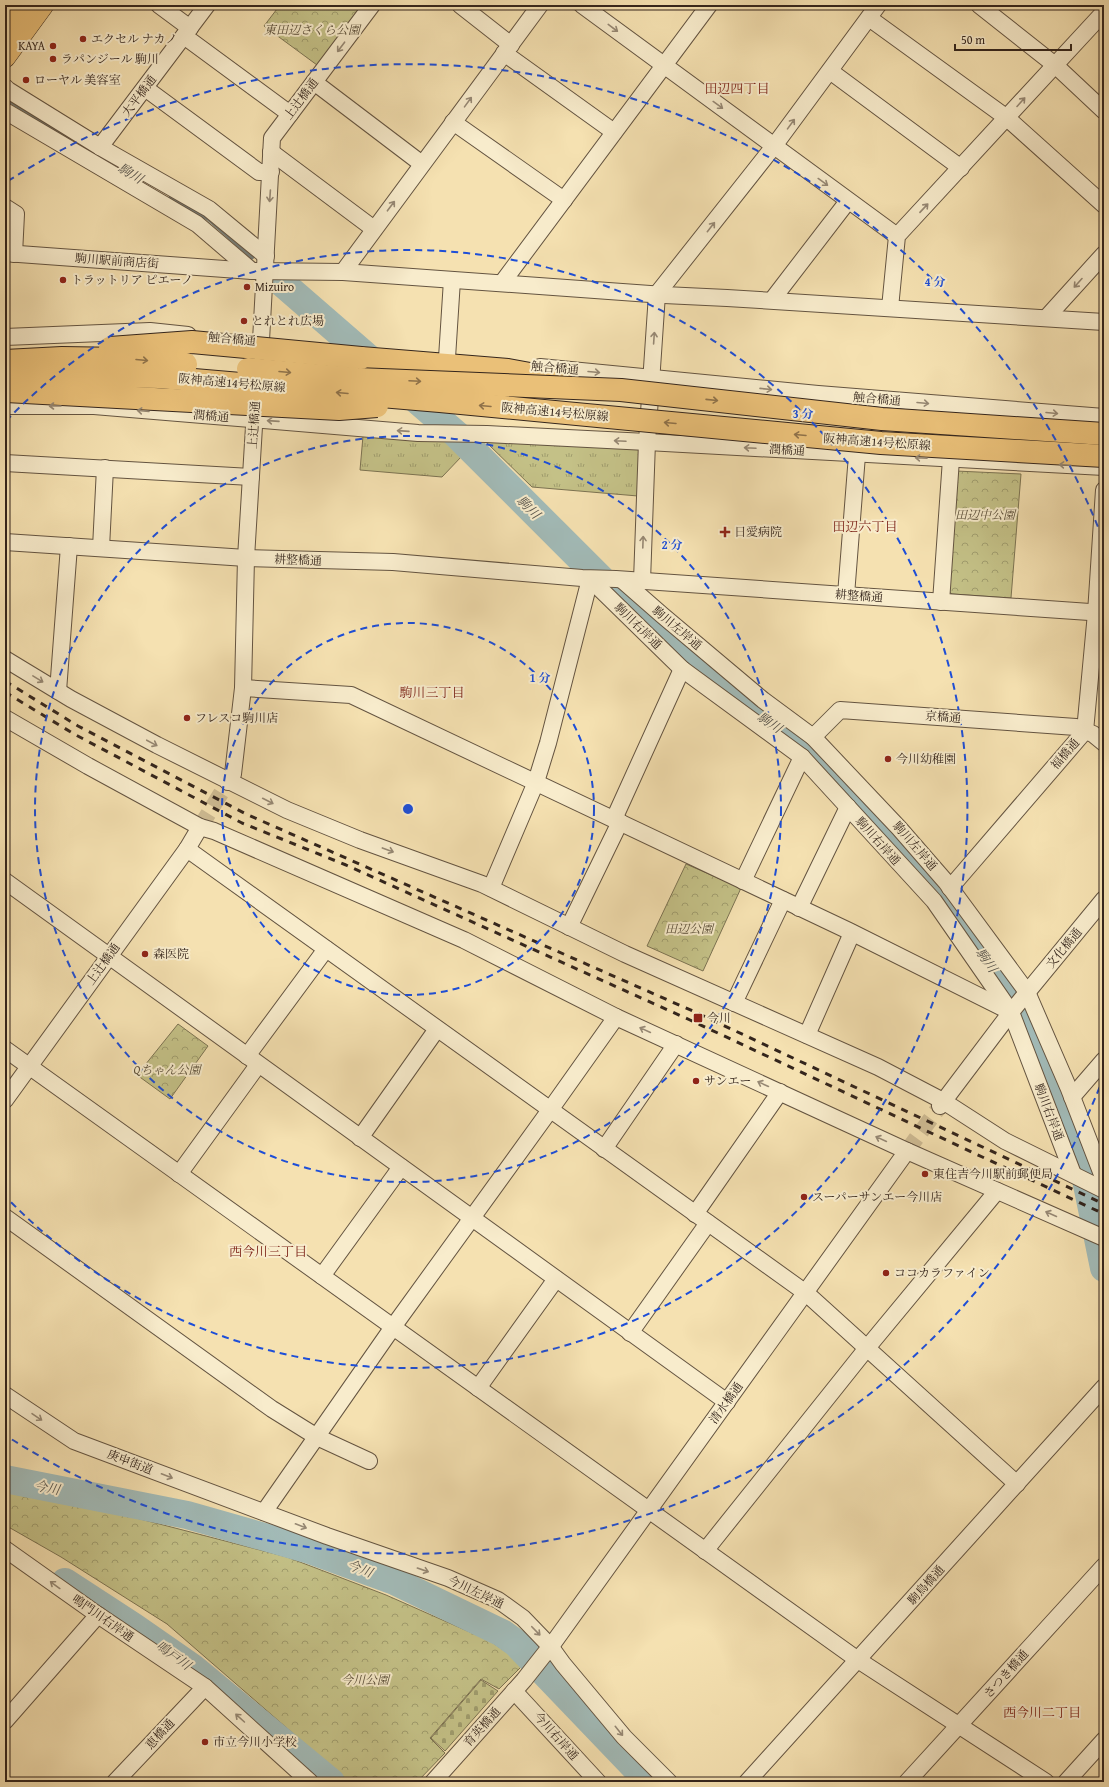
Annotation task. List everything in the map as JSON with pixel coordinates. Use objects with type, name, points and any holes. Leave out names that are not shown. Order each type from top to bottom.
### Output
[{"type":"highway","points":[[5,356],[24,356],[142,344],[192,342],[508,370],[620,390]]},
{"type":"highway","name":"阪神高速14号松原線","points":[[5,361],[62,358],[125,359],[357,378],[620,390],[882,419],[1104,434]]},
{"type":"highway","name":"阪神高速14号松原線","points":[[5,379],[68,375],[158,377],[440,401],[881,443],[1104,456]]},
{"type":"highway","points":[[5,390],[339,409],[440,401]]},
{"type":"main road","points":[[5,26],[21,5]]},
{"type":"main road","points":[[5,57],[43,5]]},
{"type":"street","points":[[159,5],[187,32],[290,114]]},
{"type":"street","name":"大平橋通","points":[[100,147],[207,5]]},
{"type":"street","name":"上辻橋通","points":[[229,782],[233,774],[243,688],[246,558],[254,420],[262,341],[261,266],[271,172],[272,138],[372,5]]},
{"type":"street","points":[[460,5],[508,49],[614,132]]},
{"type":"street","points":[[343,272],[540,5]]},
{"type":"street","points":[[582,5],[897,236]]},
{"type":"street","points":[[502,283],[709,5]]},
{"type":"street","points":[[978,5],[1055,65],[1104,112]]},
{"type":"street","points":[[642,581],[647,442],[657,294],[774,146],[874,11],[1007,118],[1104,205]]},
{"type":"street","points":[[890,308],[897,236],[1104,12]]},
{"type":"street","points":[[830,71],[961,168]]},
{"type":"street","points":[[314,82],[422,164]]},
{"type":"street","points":[[5,87],[100,147],[209,209],[261,266]]},
{"type":"street","points":[[145,88],[258,172],[271,172]]},
{"type":"street","points":[[5,111],[197,224],[261,266]]},
{"type":"street","points":[[453,122],[564,200]]},
{"type":"street","points":[[271,152],[374,229]]},
{"type":"street","points":[[772,300],[848,201]]},
{"type":"street","points":[[5,207],[16,214],[10,254]]},
{"type":"street","name":"駒川駅前商店街","points":[[10,254],[261,266],[284,271],[343,272],[657,294],[1047,317],[1104,322]]},
{"type":"street","points":[[1047,317],[1104,254]]},
{"type":"street","points":[[446,358],[452,280]]},
{"type":"street","name":"触合橋通","points":[[5,337],[150,331],[651,377],[818,394],[1104,417]]},
{"type":"street","name":"潤橋通","points":[[5,406],[94,406],[254,420],[442,433],[647,442],[1104,467]]},
{"type":"street","points":[[846,595],[857,454]]},
{"type":"street","points":[[941,602],[951,459]]},
{"type":"street","points":[[5,463],[251,477]]},
{"type":"street","points":[[101,548],[105,468]]},
{"type":"street","name":"福橋通","points":[[950,888],[1085,731],[1100,613],[1104,490]]},
{"type":"street","name":"耕整橋通","points":[[5,542],[246,558],[393,562],[591,579],[618,579],[1100,613]]},
{"type":"street","points":[[58,691],[69,546]]},
{"type":"street","points":[[491,888],[536,782],[548,743],[591,579]]},
{"type":"street","name":"駒川右岸通","points":[[591,579],[682,669],[802,757],[934,901],[1011,1011],[1074,1174]]},
{"type":"street","name":"駒川左岸通","points":[[618,579],[757,695],[813,737],[899,828],[950,888],[1025,994],[1072,1097],[1103,1177],[1101,1188]]},
{"type":"street","points":[[5,659],[58,691],[157,745],[287,810],[360,840],[491,888],[625,954],[878,1067],[1005,1141],[1101,1188]]},
{"type":"street","points":[[569,927],[617,821],[682,669]]},
{"type":"street","points":[[243,688],[351,696],[744,881],[1011,1011],[941,1104]]},
{"type":"street","name":"京橋通","points":[[813,737],[840,710],[1076,727],[1093,734],[1104,743]]},
{"type":"street","points":[[5,718],[200,828],[214,831],[464,940],[616,1017],[907,1151],[1104,1238]]},
{"type":"street","points":[[744,881],[802,757]]},
{"type":"street","points":[[800,908],[848,808]]},
{"type":"street","name":"上辻橋通","points":[[5,1100],[187,849],[200,828]]},
{"type":"street","points":[[187,849],[806,1293],[1017,1484]]},
{"type":"street","points":[[5,881],[108,957],[727,1402]]},
{"type":"street","name":"文化橋通","points":[[1011,1011],[1104,899]]},
{"type":"street","points":[[734,1003],[783,900]]},
{"type":"street","points":[[807,1035],[852,933]]},
{"type":"street","points":[[179,1174],[252,1060],[326,949]]},
{"type":"street","points":[[264,1512],[393,1327],[616,1017]]},
{"type":"street","points":[[360,1138],[437,1029]]},
{"type":"street","points":[[604,1149],[676,1044]]},
{"type":"street","points":[[5,1049],[858,1660],[1046,1782]]},
{"type":"street","points":[[1072,1097],[1104,1060]]},
{"type":"street","points":[[630,1333],[780,1092]]},
{"type":"street","name":"清水橋通","points":[[531,1671],[806,1293],[907,1151]]},
{"type":"street","points":[[322,1276],[401,1167]]},
{"type":"street","points":[[705,1551],[867,1348],[998,1191]]},
{"type":"street","points":[[5,1216],[272,1409],[317,1437],[369,1461]]},
{"type":"street","points":[[478,1388],[556,1279]]},
{"type":"street","name":"駒鳥橋通","points":[[747,1782],[1104,1387]]},
{"type":"street","name":"庚申街道","points":[[5,1395],[74,1441],[264,1512]]},
{"type":"street","name":"今川左岸通","points":[[264,1512],[448,1578],[498,1600],[523,1618],[547,1650],[624,1737],[669,1782]]},
{"type":"street","name":"鳴門川右岸通","points":[[5,1548],[98,1615],[205,1687],[310,1782]]},
{"type":"street","name":"さつき橋通","points":[[907,1782],[1104,1566]]},
{"type":"street","points":[[5,1721],[98,1615]]},
{"type":"street","name":"育英橋通","points":[[433,1782],[531,1671]]},
{"type":"street","name":"恵橋通","points":[[115,1782],[205,1687]]},
{"type":"street","name":"今川右岸通","points":[[514,1691],[598,1782]]},
{"type":"street","points":[[1066,1782],[1104,1740]]},
{"type":"green space","name":"東田辺さくら公園","points":[[280,5],[361,6],[317,65],[264,26]]},
{"type":"green space","points":[[363,436],[446,441],[462,456],[442,477],[360,470]]},
{"type":"green space","points":[[485,441],[640,448],[638,496],[532,487]]},
{"type":"green space","name":"田辺中公園","points":[[956,471],[1021,474],[1011,598],[952,594],[947,590]]},
{"type":"green space","name":"田辺公園","points":[[686,864],[741,888],[703,971],[647,946]]},
{"type":"green space","name":"Qちゃん公園","points":[[178,1024],[208,1046],[170,1099],[137,1075]]},
{"type":"green space","name":"今川公園","points":[[5,1484],[287,1557],[386,1595],[490,1641],[524,1664],[499,1689],[481,1679],[430,1738],[445,1753],[417,1782],[349,1782],[167,1624],[61,1557],[5,1525]]},
{"type":"green space","points":[[481,1680],[498,1691],[445,1751],[431,1738]]},
{"type":"waterway","name":"駒川","points":[[5,98],[89,149]]},
{"type":"waterway","name":"駒川","points":[[171,197],[209,219],[252,257]]},
{"type":"waterway","name":"駒川","points":[[282,283],[456,434],[613,591],[748,707],[808,747],[940,892],[1008,989],[1025,1018],[1043,1058],[1057,1101],[1083,1165],[1104,1268]]},
{"type":"waterway","name":"今川","points":[[5,1479],[187,1515],[310,1550],[392,1580],[502,1633],[516,1643],[649,1782]]},
{"type":"waterway","name":"鳴戸川","points":[[65,1582],[193,1668],[331,1782]]},
{"type":"tunnel","points":[[200,827],[228,782]]},
{"type":"tunnel","points":[[907,1151],[940,1106]]},
{"type":"railway","points":[[5,681],[78,726],[246,814],[695,1012],[1104,1204]]},
{"type":"railway","points":[[5,692],[74,734],[242,823],[346,865],[690,1020],[1104,1214]]},
{"type":"place","name":"エクセル ナカノ","points":[[83,39]]},
{"type":"place","name":"KAYA","points":[[53,46]]},
{"type":"place","name":"ラパンジール 駒川","points":[[53,59]]},
{"type":"place","name":"ローヤル 美容室","points":[[26,80]]},
{"type":"place","name":"トラットリア ピエーノ","points":[[63,280]]},
{"type":"place","name":"Mizuiro","points":[[247,287]]},
{"type":"place","name":"とれとれ広場","points":[[244,321]]},
{"type":"place","name":"日愛病院","points":[[725,532]]},
{"type":"place","name":"フレスコ駒川店","points":[[187,718]]},
{"type":"place","name":"今川幼稚園","points":[[888,759]]},
{"type":"place","name":"森医院","points":[[145,954]]},
{"type":"place","name":"今川","points":[[698,1018]]},
{"type":"place","name":"サンエー","points":[[696,1081]]},
{"type":"place","name":"東住吉今川駅前郵便局","points":[[925,1174]]},
{"type":"place","name":"スーパーサンエー今川店","points":[[804,1197]]},
{"type":"place","name":"ココカラファイン","points":[[886,1273]]},
{"type":"place","name":"市立今川小学校","points":[[205,1742]]},
{"type":"district","name":"田辺四丁目","points":[[737,88]]},
{"type":"district","name":"田辺六丁目","points":[[865,526]]},
{"type":"district","name":"駒川三丁目","points":[[432,692]]},
{"type":"district","name":"西今川三丁目","points":[[268,1251]]},
{"type":"district","name":"西今川二丁目","points":[[1042,1712]]}]
